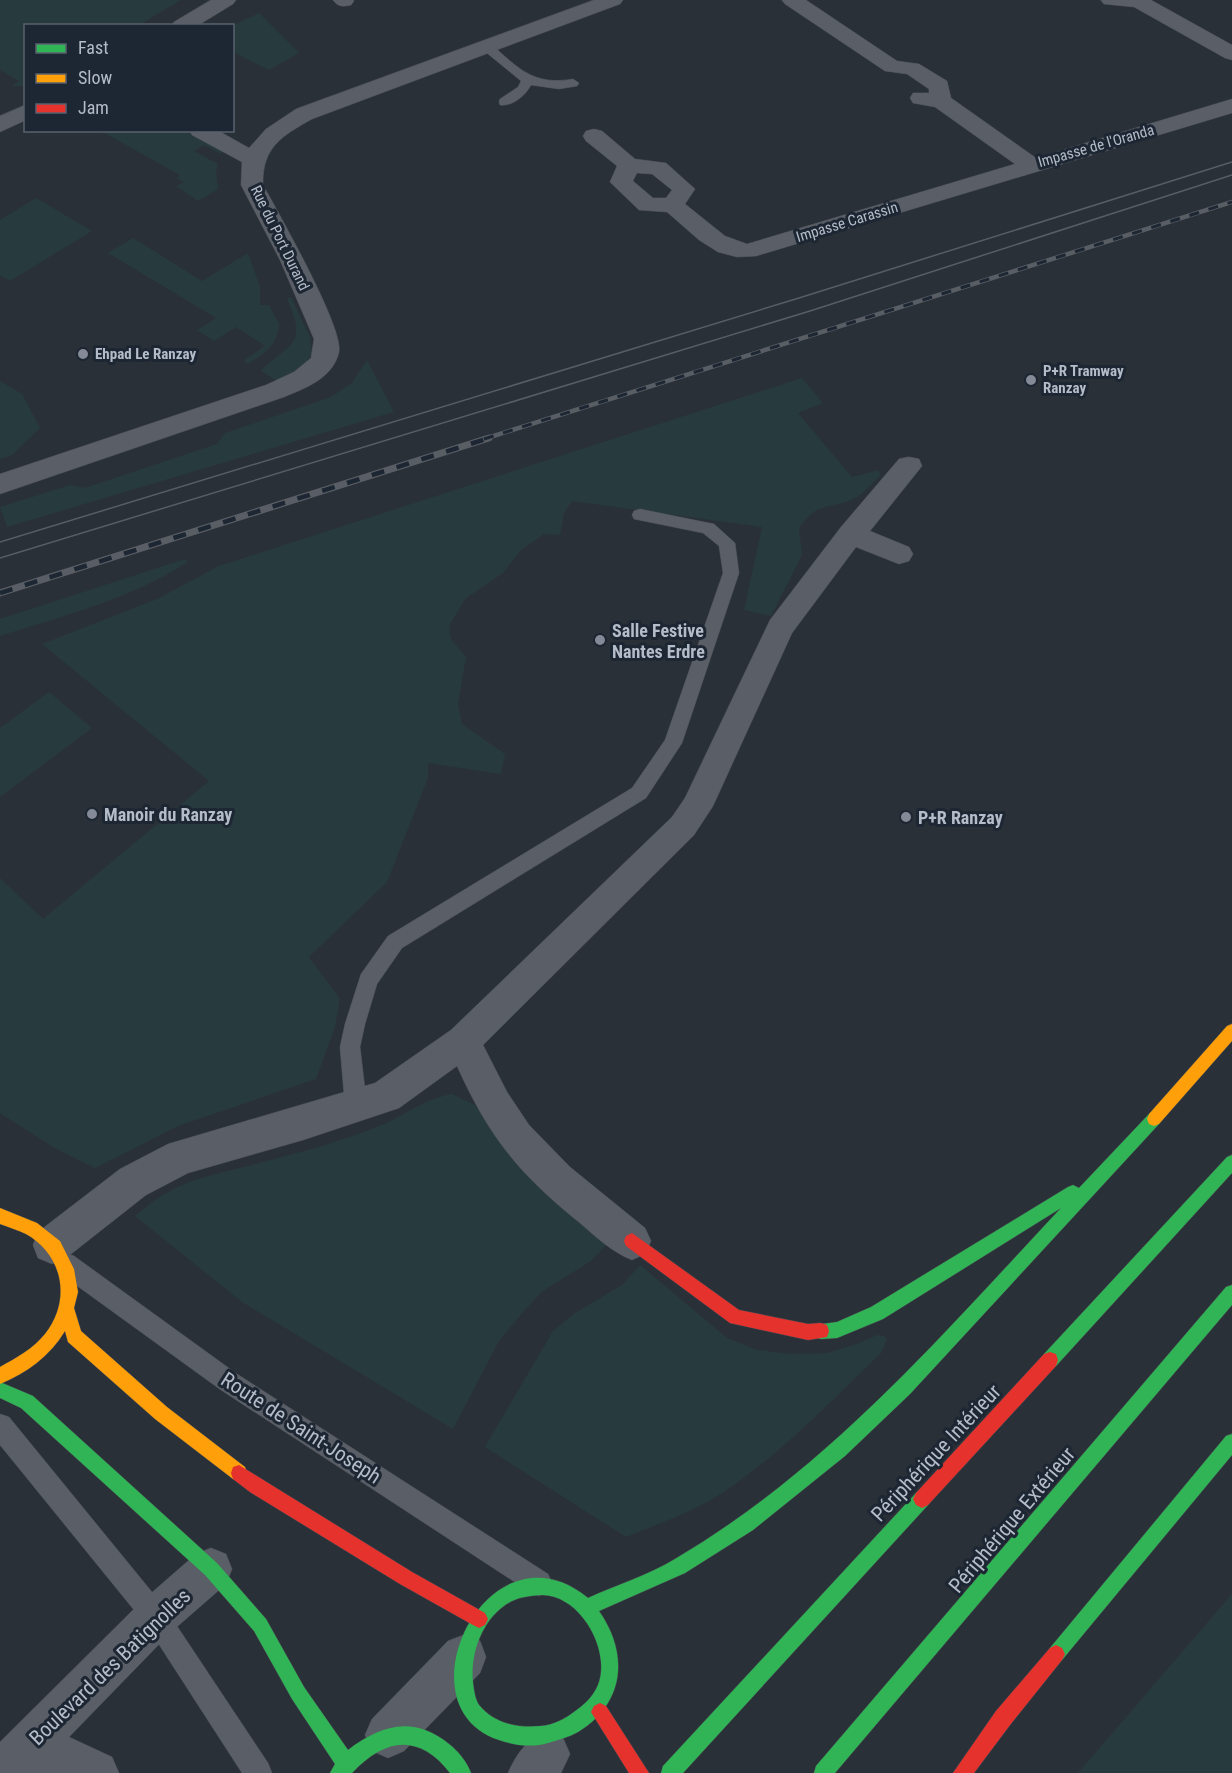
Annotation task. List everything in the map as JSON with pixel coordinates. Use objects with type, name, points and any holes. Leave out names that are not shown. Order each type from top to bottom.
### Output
[{"type":"main road","points":[[587,1607],[688,1561],[747,1524],[839,1450],[903,1388],[1110,1169],[1232,1031]]},
{"type":"main road","name":"Périphérique Intérieur","points":[[670,1773],[1232,1162]]},
{"type":"main road","points":[[632,1241],[736,1317],[808,1332],[837,1330],[877,1313],[1110,1169]]},
{"type":"main road","points":[[0,1216],[28,1225],[58,1253],[70,1292],[68,1312],[74,1336],[161,1413],[256,1486],[406,1578],[472,1638]]},
{"type":"main road","name":"Périphérique Extérieur","points":[[823,1773],[1232,1293]]},
{"type":"main road","points":[[0,1376],[16,1371],[46,1346],[68,1312]]},
{"type":"main road","points":[[0,1390],[27,1402],[212,1569],[260,1625],[343,1768],[366,1746],[388,1735],[414,1734],[437,1743],[456,1761],[462,1773]]},
{"type":"main road","points":[[962,1773],[1003,1718],[1232,1442]]},
{"type":"main road","points":[[532,1756],[482,1731],[470,1709],[464,1683],[472,1638],[498,1601],[519,1589],[544,1586],[567,1592],[587,1607],[599,1623],[608,1642],[611,1663],[609,1688],[600,1712],[586,1732]]},
{"type":"main road","points":[[600,1712],[640,1773]]},
{"type":"street","points":[[184,24],[226,0]]},
{"type":"street","name":"Rue du Port Durand","points":[[0,484],[275,392],[310,376],[325,360],[328,350],[327,339],[291,260],[252,185],[253,159],[262,146],[278,129],[304,114],[613,0]]},
{"type":"street","name":"Impasse de l'Oranda","points":[[792,0],[899,81],[915,98],[941,101],[1033,166],[1232,106]]},
{"type":"street","points":[[1110,0],[1138,0],[1232,54]]},
{"type":"street","points":[[0,125],[23,113]]},
{"type":"street","points":[[204,132],[253,159]]},
{"type":"street","points":[[594,136],[629,165],[658,168],[684,189],[673,205],[647,205],[621,182],[629,165]]},
{"type":"street","name":"Impasse Carassin","points":[[673,205],[724,247],[735,251],[748,251],[1033,166]]},
{"type":"street","points":[[58,1253],[134,1182],[182,1157],[386,1096],[463,1041],[683,826],[697,806],[780,628],[850,534],[909,466]]},
{"type":"street","points":[[850,534],[899,554]]},
{"type":"street","points":[[463,1041],[473,1065],[515,1136],[566,1189],[632,1241]]},
{"type":"street","name":"Boulevard des Batignolles","points":[[5,1769],[156,1617],[212,1569]]},
{"type":"street","points":[[388,1735],[472,1638]]},
{"type":"street","name":"Boulevard des Batignolles","points":[[5,1769],[43,1756],[74,1759],[96,1773]]},
{"type":"lane","points":[[486,46],[527,81],[553,86],[573,83]]},
{"type":"lane","points":[[506,102],[523,89],[527,81]]},
{"type":"lane","points":[[356,1106],[350,1047],[355,1024],[368,980],[395,942],[639,793],[673,743],[731,573],[727,543],[708,528],[640,514]]},
{"type":"lane","name":"Route de Saint-Joseph","points":[[58,1253],[229,1382],[544,1586]]},
{"type":"lane","points":[[0,1426],[156,1617],[258,1773]]},
{"type":"green space","points":[[0,0],[181,0],[141,24],[24,24],[24,86],[12,86],[19,81],[0,70]]},
{"type":"green space","points":[[259,13],[299,53],[269,70],[234,52],[234,25]]},
{"type":"green space","points":[[103,132],[187,132],[222,149],[221,154],[204,145],[194,151],[218,164],[216,171],[218,189],[198,201],[176,186],[184,182],[177,178],[180,175]]},
{"type":"green space","points":[[36,198],[92,231],[10,281],[0,275],[0,220]]},
{"type":"green space","points":[[133,238],[202,281],[248,253],[260,287],[260,305],[269,305],[279,324],[273,343],[248,364],[244,360],[265,346],[236,327],[214,341],[197,330],[216,318],[108,253]]},
{"type":"green space","points":[[291,297],[310,337],[312,354],[301,369],[277,381],[261,371],[293,342],[296,335],[296,326],[287,299]]},
{"type":"green space","points":[[367,360],[394,412],[7,527],[0,507],[70,485],[85,488],[217,444],[225,433],[331,397],[352,383]]},
{"type":"green space","points":[[802,378],[823,403],[798,413],[852,477],[879,470],[880,476],[855,498],[817,510],[806,519],[799,528],[802,555],[771,616],[744,610],[762,527],[572,501],[564,513],[560,535],[544,534],[521,550],[503,573],[465,599],[449,626],[451,639],[466,657],[458,704],[462,724],[505,754],[501,774],[428,763],[428,778],[387,882],[309,957],[340,999],[335,1027],[316,1079],[178,1126],[95,1168],[53,1147],[0,1113],[0,878],[43,919],[209,781],[42,644],[157,599],[219,566]]},
{"type":"green space","points":[[0,381],[22,394],[40,428],[12,455],[0,459]]},
{"type":"green space","points":[[185,559],[188,562],[166,575],[121,596],[0,636],[0,619]]},
{"type":"green space","points":[[49,692],[92,728],[0,797],[0,728]]},
{"type":"green space","points":[[452,1094],[475,1105],[512,1155],[611,1240],[591,1261],[543,1291],[523,1312],[499,1341],[453,1429],[242,1302],[135,1216],[166,1193],[194,1180],[348,1138],[387,1123],[433,1099]]},
{"type":"green space","points":[[640,1265],[727,1338],[757,1350],[791,1354],[827,1353],[877,1335],[884,1336],[887,1340],[881,1353],[824,1409],[744,1478],[699,1506],[626,1537],[485,1447],[553,1331],[575,1313],[622,1285]]},
{"type":"green space","points":[[1232,1594],[1232,1773],[1078,1773]]},
{"type":"tram line","points":[[0,542],[799,298],[1232,162]]},
{"type":"tram line","points":[[0,558],[810,311],[1232,175]]},
{"type":"railway","points":[[484,439],[1232,202]]},
{"type":"railway","points":[[0,593],[489,438]]},
{"type":"traffic: fast","points":[[587,1607],[679,1567],[747,1524],[839,1450],[904,1388],[1154,1119]]},
{"type":"traffic: fast","points":[[1050,1360],[1232,1162]]},
{"type":"traffic: fast","points":[[821,1331],[837,1330],[877,1313],[1073,1192]]},
{"type":"traffic: fast","points":[[823,1773],[1232,1293]]},
{"type":"traffic: fast","points":[[0,1390],[27,1402],[211,1569],[260,1625],[298,1693],[346,1764]]},
{"type":"traffic: fast","points":[[1056,1654],[1232,1442]]},
{"type":"traffic: fast","points":[[670,1773],[922,1499]]},
{"type":"traffic: fast","points":[[544,1586],[577,1600],[595,1619],[611,1660],[607,1688],[592,1710],[570,1726],[544,1735],[516,1736],[490,1728],[470,1709],[466,1694],[464,1662],[473,1631],[491,1606],[514,1592],[544,1586]]},
{"type":"traffic: fast","points":[[339,1773],[354,1757],[370,1745],[386,1738],[402,1735],[418,1736],[433,1743],[448,1755],[462,1773]]},
{"type":"traffic: slow","points":[[1154,1119],[1232,1031]]},
{"type":"traffic: slow","points":[[0,1216],[32,1229],[54,1247],[66,1269],[70,1292],[64,1316],[51,1339],[29,1360],[0,1376]]},
{"type":"traffic: slow","points":[[68,1313],[74,1336],[161,1413],[239,1473]]},
{"type":"traffic: jam","points":[[632,1241],[736,1317],[808,1332],[821,1331]]},
{"type":"traffic: jam","points":[[922,1499],[1050,1360]]},
{"type":"traffic: jam","points":[[239,1473],[256,1486],[406,1578],[479,1619]]},
{"type":"traffic: jam","points":[[962,1773],[1003,1718],[1056,1654]]},
{"type":"traffic: jam","points":[[600,1712],[640,1773]]},
{"type":"place","name":"Ehpad Le Ranzay","points":[[83,354]]},
{"type":"place","name":"P+R Tramway Ranzay","points":[[1031,380]]},
{"type":"place","name":"Salle Festive Nantes Erdre","points":[[600,640]]},
{"type":"place","name":"Manoir du Ranzay","points":[[92,814]]},
{"type":"place","name":"P+R Ranzay","points":[[906,817]]}]
